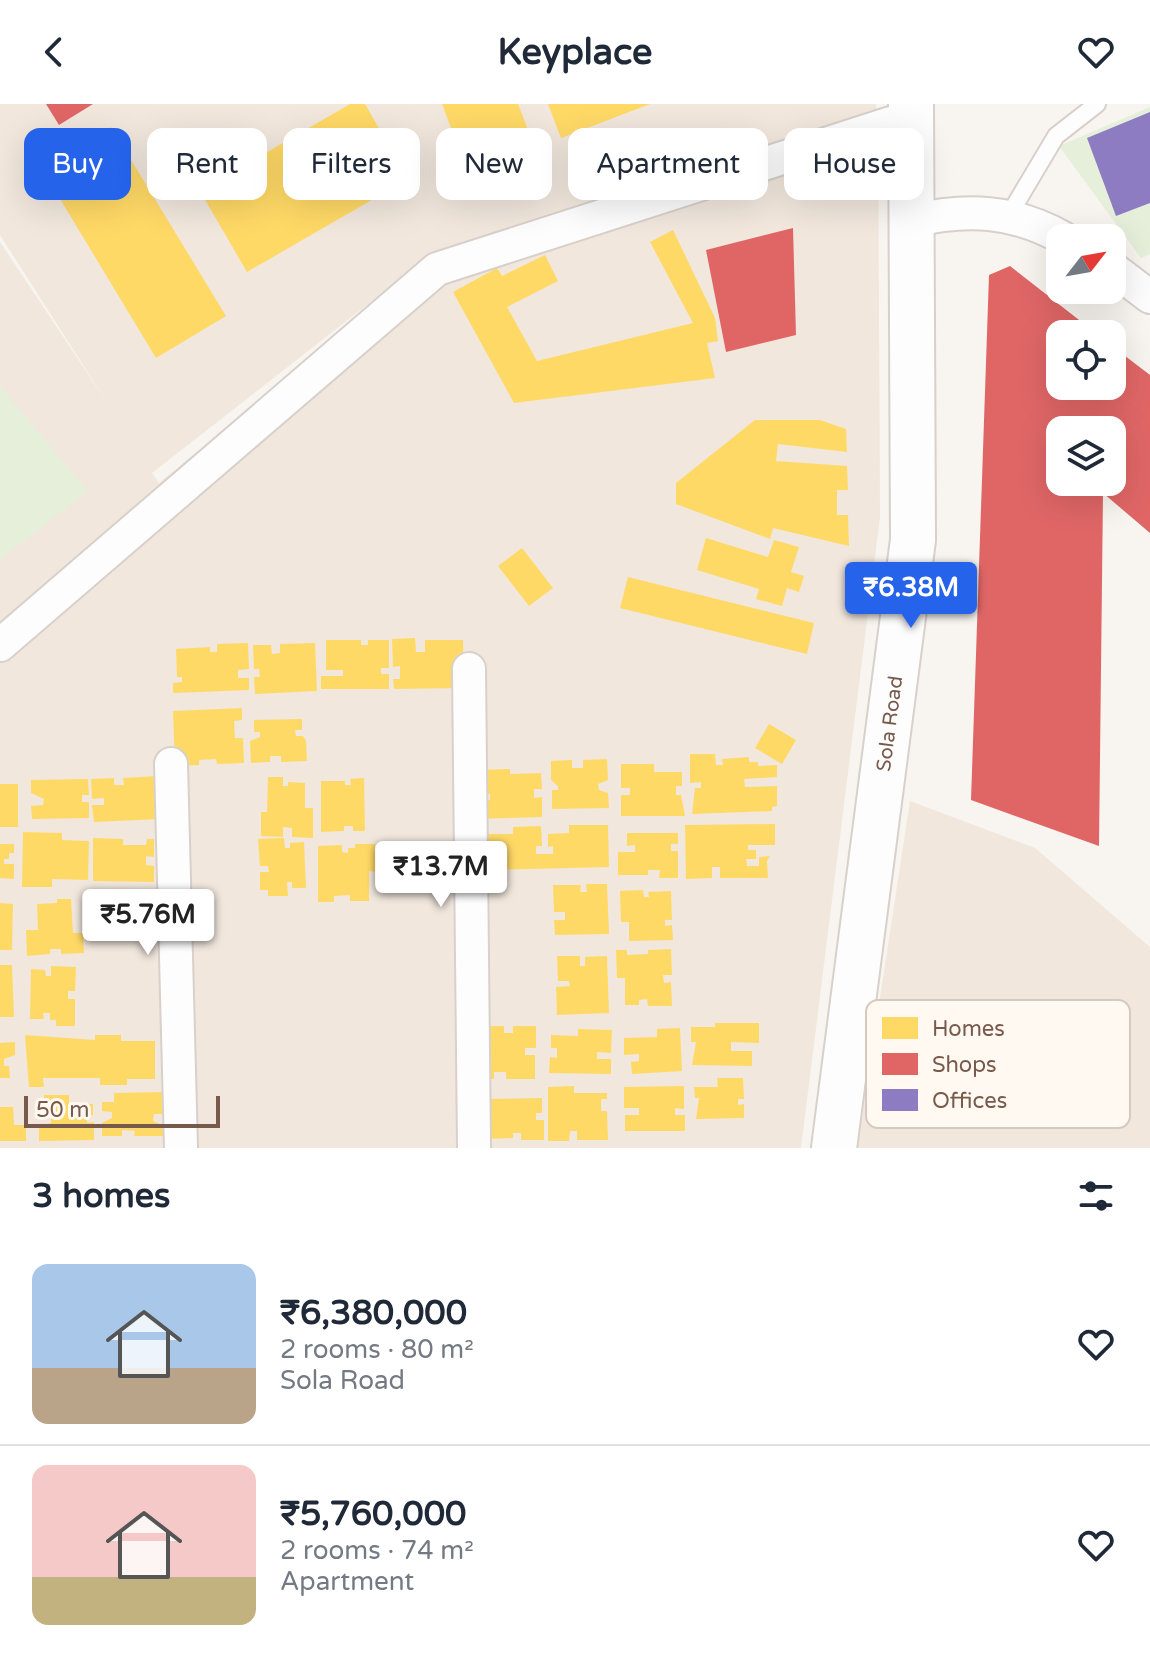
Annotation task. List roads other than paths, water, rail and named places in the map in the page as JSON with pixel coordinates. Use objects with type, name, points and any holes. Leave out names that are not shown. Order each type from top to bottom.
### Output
[{"type":"main road","name":"Sola Road","points":[[834,1148],[913,540],[911,221],[898,110]]},
{"type":"main road","name":"Sola Road","points":[[810,1148],[855,830],[890,514],[898,110]]},
{"type":"street","points":[[0,645],[437,269],[898,110]]},
{"type":"street","points":[[911,221],[948,212],[1009,215],[1046,231]]},
{"type":"street","points":[[1126,278],[1149,294]]},
{"type":"street","points":[[469,669],[474,1148]]},
{"type":"street","points":[[171,764],[181,1148]]},
{"type":"lane","points":[[1009,215],[1056,136],[1097,104]]}]
